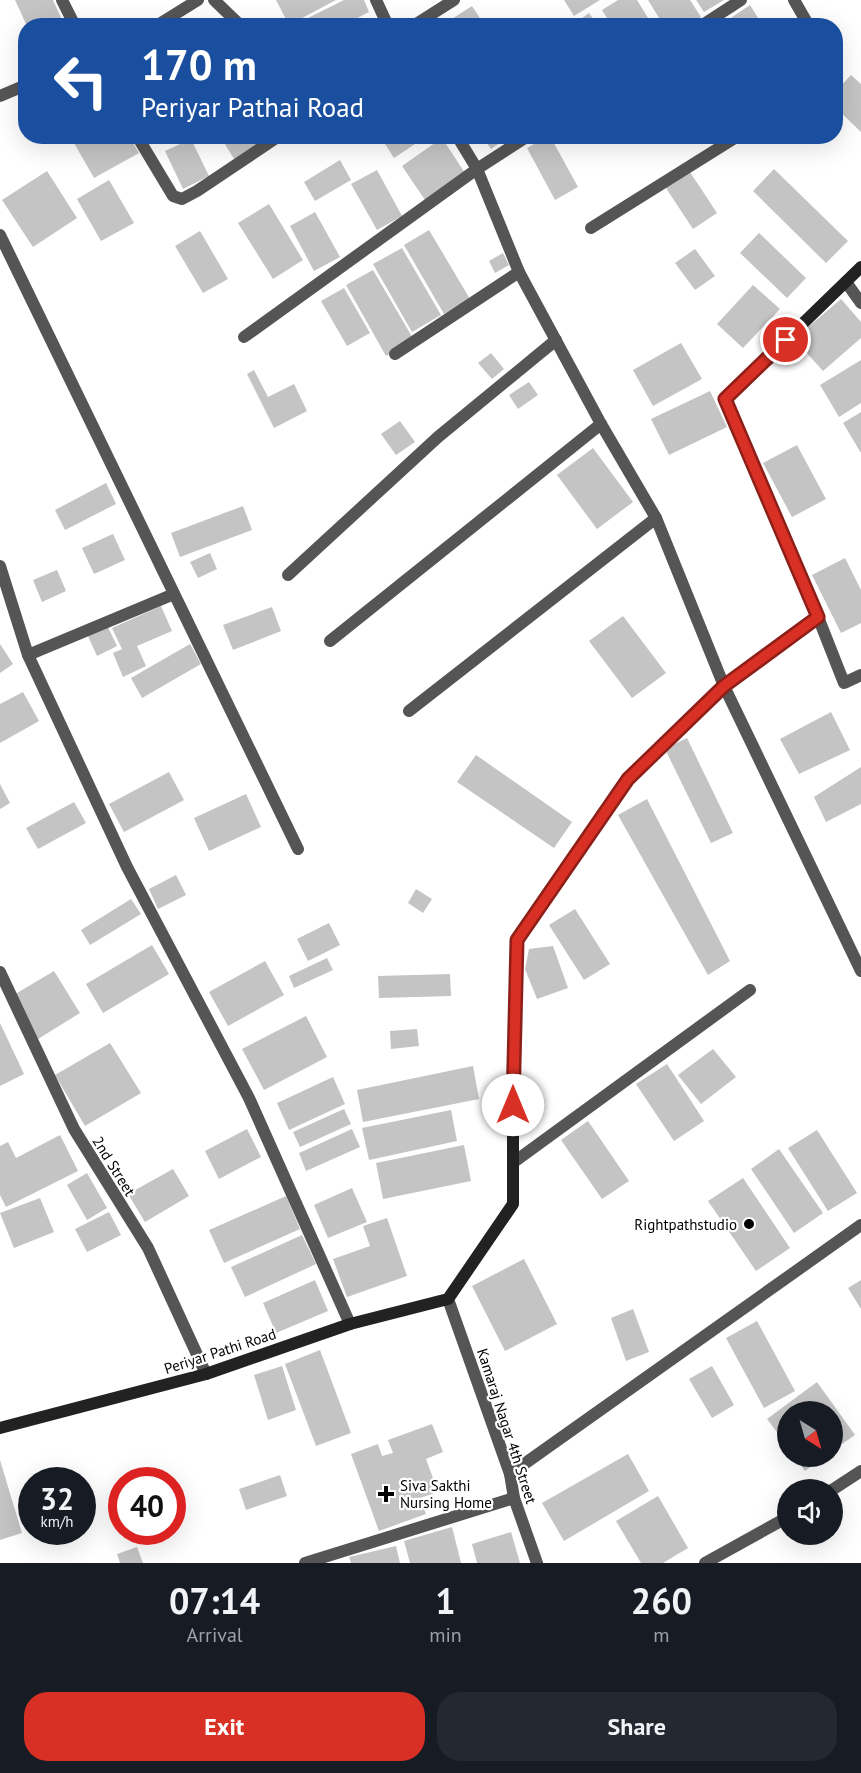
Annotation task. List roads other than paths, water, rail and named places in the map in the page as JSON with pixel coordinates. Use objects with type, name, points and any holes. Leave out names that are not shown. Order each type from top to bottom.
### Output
[{"type":"street","points":[[63,0],[71,18]]},
{"type":"street","points":[[169,18],[198,0]]},
{"type":"street","points":[[214,0],[233,18]]},
{"type":"street","points":[[376,0],[384,18]]},
{"type":"street","points":[[426,18],[454,0]]},
{"type":"street","points":[[713,18],[741,0]]},
{"type":"street","points":[[794,0],[805,18]]},
{"type":"street","points":[[0,96],[18,88]]},
{"type":"street","points":[[142,144],[172,196],[182,199],[267,144]]},
{"type":"street","points":[[462,144],[477,169],[519,272],[601,424],[656,518],[724,686],[861,971]]},
{"type":"street","points":[[244,337],[477,169],[516,144]]},
{"type":"street","points":[[591,228],[725,144]]},
{"type":"street","points":[[0,235],[298,849]]},
{"type":"street","points":[[861,267],[725,399],[844,683],[861,675]]},
{"type":"street","points":[[395,354],[519,272]]},
{"type":"street","points":[[846,282],[861,303]]},
{"type":"street","points":[[288,575],[438,437],[556,340]]},
{"type":"street","points":[[330,641],[601,424]]},
{"type":"street","points":[[409,711],[656,518]]},
{"type":"street","points":[[0,566],[28,655],[127,867],[249,1098],[350,1324]]},
{"type":"street","points":[[28,655],[174,594]]},
{"type":"street","points":[[448,1299],[513,1204],[517,940],[628,779],[724,686],[818,617]]},
{"type":"street","name":"2nd Street","points":[[0,972],[74,1129],[148,1248],[206,1374]]},
{"type":"street","points":[[514,1162],[750,990]]},
{"type":"street","points":[[510,1474],[861,1225]]},
{"type":"street","name":"Periyar Pathi Road","points":[[0,1428],[206,1374],[350,1324],[448,1299]]},
{"type":"street","name":"Kamaraj Nagar 4th Street","points":[[448,1299],[510,1474],[514,1498],[537,1563]]},
{"type":"street","points":[[843,1483],[861,1471]]},
{"type":"street","points":[[305,1563],[514,1498]]},
{"type":"street","points":[[705,1563],[777,1523]]},
{"type":"place","name":"Rightpathstudio","points":[[749,1224]]},
{"type":"place","name":"Siva Sakthi Nursing Home","points":[[386,1494]]}]
